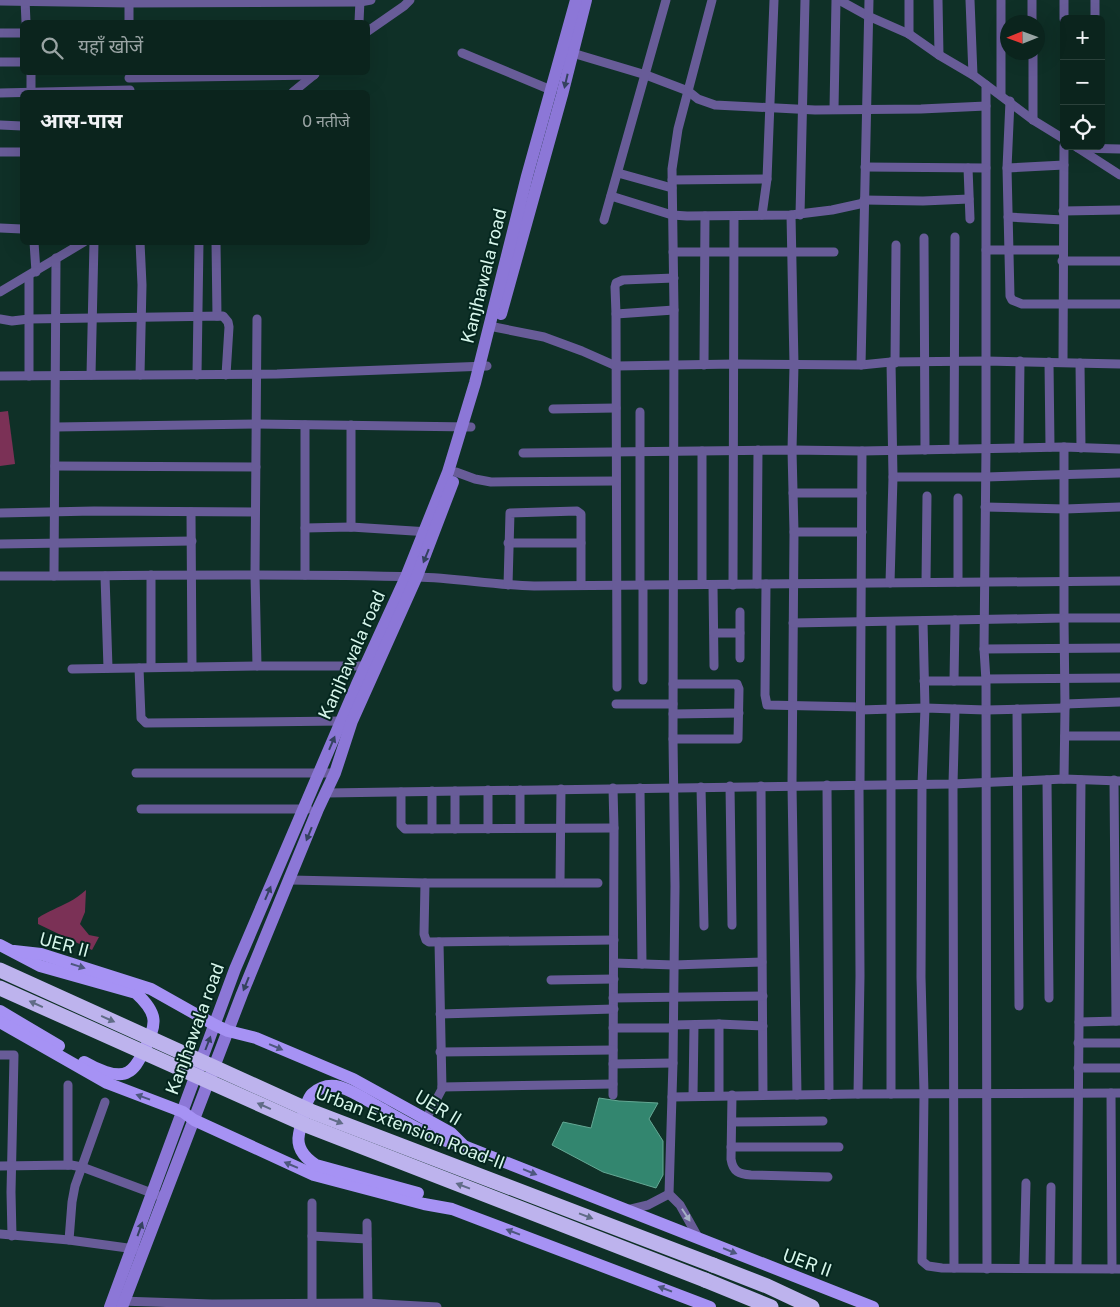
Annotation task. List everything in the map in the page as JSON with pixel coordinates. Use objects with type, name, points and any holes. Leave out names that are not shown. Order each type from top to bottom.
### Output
[{"type":"highway","name":"Urban Extension Road-II","points":[[0,970],[313,1112],[714,1265],[767,1286],[812,1307]]},
{"type":"highway","name":"Urban Extension Road-II","points":[[0,988],[306,1125],[771,1307]]},
{"type":"main road","name":"Kanjhawala road","points":[[493,328],[562,95],[576,0]]},
{"type":"main road","name":"Kanjhawala road","points":[[117,1304],[158,1196],[183,1112],[235,969],[304,809],[372,666],[456,472],[466,427],[493,328],[527,176],[551,90],[586,0]]},
{"type":"main road","name":"Kanjhawala road","points":[[430,532],[448,472],[466,427]]},
{"type":"main road","name":"Kanjhawala road","points":[[158,1196],[194,1120],[256,959],[291,880],[318,809],[336,773],[347,721]]},
{"type":"main road","points":[[0,945],[40,966],[136,993],[147,1003],[153,1016],[154,1027],[138,1063],[128,1073],[116,1074],[93,1067],[0,1011]]},
{"type":"main road","name":"UER II","points":[[14,951],[41,954],[151,989],[215,1026],[256,1038],[353,1079],[451,1133],[464,1146],[873,1307]]},
{"type":"main road","points":[[0,1022],[107,1084],[183,1112],[194,1120],[314,1175],[424,1204],[452,1209]]},
{"type":"main road","points":[[464,1146],[448,1142],[418,1129],[356,1093],[338,1086],[325,1086],[311,1095],[298,1140],[306,1158],[316,1165],[424,1195],[452,1209],[710,1307]]},
{"type":"street","points":[[25,0],[26,20]]},
{"type":"street","points":[[0,1],[370,0]]},
{"type":"street","points":[[604,220],[666,0]]},
{"type":"street","points":[[699,1239],[680,1205],[669,1194],[674,998],[674,278],[672,184],[675,146],[712,0]]},
{"type":"street","points":[[762,216],[767,179],[771,107],[774,0]]},
{"type":"street","points":[[797,1095],[792,785],[794,707],[792,450],[794,365],[792,252],[802,109],[805,0]]},
{"type":"street","points":[[834,109],[838,0],[909,34],[986,84],[1033,120],[1060,136]]},
{"type":"street","points":[[861,365],[868,0]]},
{"type":"street","points":[[908,0],[909,34]]},
{"type":"street","points":[[938,0],[939,55]]},
{"type":"street","points":[[970,0],[973,75]]},
{"type":"street","points":[[1000,94],[1001,0]]},
{"type":"street","points":[[1032,0],[1032,15]]},
{"type":"street","points":[[1064,0],[1064,15]]},
{"type":"street","points":[[1095,0],[1095,15]]},
{"type":"street","points":[[129,1],[129,20]]},
{"type":"street","points":[[360,1],[360,20]]},
{"type":"street","points":[[370,29],[406,2]]},
{"type":"street","points":[[0,33],[20,33]]},
{"type":"street","points":[[567,51],[646,75],[688,91],[698,99],[715,105],[802,109],[986,106]]},
{"type":"street","points":[[462,53],[551,90]]},
{"type":"street","points":[[1033,60],[1033,120]]},
{"type":"street","points":[[0,62],[20,62]]},
{"type":"street","points":[[31,75],[31,90]]},
{"type":"street","points":[[129,75],[130,90]]},
{"type":"street","points":[[296,90],[315,75]]},
{"type":"street","points":[[986,84],[986,581],[984,649],[986,680],[988,1269]]},
{"type":"street","points":[[0,93],[20,92]]},
{"type":"street","points":[[1010,101],[1007,168],[1010,296],[1012,300],[1022,304],[1120,304]]},
{"type":"street","points":[[0,125],[20,126]]},
{"type":"street","points":[[1105,148],[1120,149]]},
{"type":"street","points":[[1062,362],[1064,150]]},
{"type":"street","points":[[1082,150],[1120,175]]},
{"type":"street","points":[[0,152],[20,152]]},
{"type":"street","points":[[1007,168],[1064,165]]},
{"type":"street","points":[[865,167],[986,168]]},
{"type":"street","points":[[968,168],[970,219]]},
{"type":"street","points":[[618,173],[672,184],[767,179]]},
{"type":"street","points":[[611,196],[672,215],[705,216],[796,215],[832,210],[864,202],[969,199]]},
{"type":"street","points":[[1008,217],[1120,210]]},
{"type":"street","points":[[704,365],[705,216]]},
{"type":"street","points":[[733,585],[734,216]]},
{"type":"street","points":[[0,228],[20,228]]},
{"type":"street","points":[[954,449],[955,237]]},
{"type":"street","points":[[924,238],[925,450]]},
{"type":"street","points":[[29,376],[29,319],[34,245]]},
{"type":"street","points":[[0,292],[79,245]]},
{"type":"street","points":[[91,375],[94,245]]},
{"type":"street","points":[[140,245],[140,375]]},
{"type":"street","points":[[197,375],[198,245]]},
{"type":"street","points":[[216,245],[217,316]]},
{"type":"street","points":[[890,583],[896,245]]},
{"type":"street","points":[[986,250],[1062,250]]},
{"type":"street","points":[[673,252],[834,252]]},
{"type":"street","points":[[54,576],[56,258]]},
{"type":"street","points":[[1062,260],[1120,261]]},
{"type":"street","points":[[617,687],[616,314],[614,293],[616,283],[619,281],[674,278]]},
{"type":"street","points":[[616,314],[674,310]]},
{"type":"street","points":[[0,320],[223,316],[228,322],[226,375]]},
{"type":"street","points":[[257,319],[255,512],[257,666]]},
{"type":"street","points":[[493,328],[544,337],[582,350],[616,366],[734,364],[861,365],[893,362],[986,361],[1120,364]]},
{"type":"street","points":[[1019,448],[1020,361]]},
{"type":"street","points":[[1049,362],[1050,448]]},
{"type":"street","points":[[1080,363],[1081,448]]},
{"type":"street","points":[[0,376],[226,375],[483,367]]},
{"type":"street","points":[[553,409],[616,408]]},
{"type":"street","points":[[640,412],[643,680]]},
{"type":"street","points":[[56,427],[256,424],[466,427]]},
{"type":"street","points":[[304,575],[305,424]]},
{"type":"street","points":[[351,425],[351,527]]},
{"type":"street","points":[[1064,447],[1064,779]]},
{"type":"street","points":[[523,453],[674,452],[702,450],[892,451],[986,448],[1120,448]]},
{"type":"street","points":[[702,450],[702,584]]},
{"type":"street","points":[[758,450],[766,703],[769,706],[986,710],[1120,702]]},
{"type":"street","points":[[858,1094],[862,451]]},
{"type":"street","points":[[55,466],[256,467]]},
{"type":"street","points":[[456,472],[475,479],[491,482],[616,481]]},
{"type":"street","points":[[893,477],[986,477],[1120,473]]},
{"type":"street","points":[[793,493],[862,493]]},
{"type":"street","points":[[926,582],[927,496]]},
{"type":"street","points":[[958,498],[958,582]]},
{"type":"street","points":[[985,508],[1065,509],[1120,507]]},
{"type":"street","points":[[508,585],[510,513],[578,511],[581,514],[581,586]]},
{"type":"street","points":[[191,512],[192,667]]},
{"type":"street","points":[[0,513],[255,512]]},
{"type":"street","points":[[304,528],[351,527],[430,532]]},
{"type":"street","points":[[794,532],[862,532]]},
{"type":"street","points":[[0,544],[192,541]]},
{"type":"street","points":[[508,544],[581,543]]},
{"type":"street","points":[[0,576],[304,575],[411,577],[508,585],[581,586],[1064,580],[1120,581]]},
{"type":"street","points":[[105,576],[108,668]]},
{"type":"street","points":[[151,576],[151,667]]},
{"type":"street","points":[[713,585],[714,666]]},
{"type":"street","points":[[740,612],[740,658]]},
{"type":"street","points":[[793,622],[1120,618]]},
{"type":"street","points":[[954,681],[955,620]]},
{"type":"street","points":[[672,1097],[719,1095],[829,1095],[858,1094],[924,1094],[954,1094],[987,1094],[1115,1093],[1116,1269],[954,1268],[928,1266],[924,1264],[921,1256],[924,1094],[921,976],[922,784],[925,708],[923,621]]},
{"type":"street","points":[[891,622],[891,1094]]},
{"type":"street","points":[[714,633],[740,633]]},
{"type":"street","points":[[984,649],[1120,648]]},
{"type":"street","points":[[72,669],[372,666]]},
{"type":"street","points":[[139,668],[141,718],[146,723],[347,721]]},
{"type":"street","points":[[924,681],[1120,678]]},
{"type":"street","points":[[673,684],[737,684],[739,689],[738,739],[673,739]]},
{"type":"street","points":[[616,704],[739,713]]},
{"type":"street","points":[[954,1268],[953,784],[955,709]]},
{"type":"street","points":[[1016,709],[1019,1006]]},
{"type":"street","points":[[1065,736],[1120,736]]},
{"type":"street","points":[[136,773],[336,773]]},
{"type":"street","points":[[327,793],[953,784],[986,781],[1064,779],[1117,780],[1118,1021],[1079,1022]]},
{"type":"street","points":[[1047,780],[1049,998]]},
{"type":"street","points":[[1077,1268],[1081,780]]},
{"type":"street","points":[[827,785],[829,1095]]},
{"type":"street","points":[[730,786],[732,925]]},
{"type":"street","points":[[761,786],[763,1095]]},
{"type":"street","points":[[701,787],[704,926]]},
{"type":"street","points":[[613,788],[613,1095]]},
{"type":"street","points":[[640,788],[642,964]]},
{"type":"street","points":[[560,882],[561,789]]},
{"type":"street","points":[[488,790],[488,828]]},
{"type":"street","points":[[520,790],[520,828]]},
{"type":"street","points":[[432,791],[432,829]]},
{"type":"street","points":[[455,791],[455,829]]},
{"type":"street","points":[[401,792],[402,827],[405,830],[614,828]]},
{"type":"street","points":[[141,809],[318,809]]},
{"type":"street","points":[[291,880],[425,883],[598,883]]},
{"type":"street","points":[[425,883],[425,937],[430,942],[614,940]]},
{"type":"street","points":[[426,1119],[442,1087],[440,1052],[440,942]]},
{"type":"street","points":[[614,963],[674,965],[762,962]]},
{"type":"street","points":[[551,980],[614,979]]},
{"type":"street","points":[[613,998],[763,996]]},
{"type":"street","points":[[440,1014],[614,1009]]},
{"type":"street","points":[[613,1028],[719,1024],[763,1026]]},
{"type":"street","points":[[719,1024],[719,1095]]},
{"type":"street","points":[[693,1096],[694,1025]]},
{"type":"street","points":[[1078,1043],[1120,1043]]},
{"type":"street","points":[[440,1052],[613,1050]]},
{"type":"street","points":[[0,1055],[14,1055],[11,1166],[12,1236]]},
{"type":"street","points":[[613,1064],[673,1063]]},
{"type":"street","points":[[1078,1068],[1120,1068]]},
{"type":"street","points":[[442,1087],[613,1084]]},
{"type":"street","points":[[68,1085],[68,1165]]},
{"type":"street","points":[[732,1095],[731,1147],[732,1166],[735,1171],[740,1174],[828,1177]]},
{"type":"street","points":[[69,1240],[75,1186],[105,1102]]},
{"type":"street","points":[[732,1122],[822,1121]]},
{"type":"street","points":[[731,1147],[839,1147]]},
{"type":"street","points":[[0,1166],[82,1166],[158,1196]]},
{"type":"street","points":[[1024,1267],[1026,1183]]},
{"type":"street","points":[[1050,1268],[1051,1187]]},
{"type":"street","points":[[627,1210],[648,1204],[669,1194]]},
{"type":"street","points":[[312,1203],[312,1304]]},
{"type":"street","points":[[365,1304],[367,1223]]},
{"type":"street","points":[[0,1234],[138,1249]]},
{"type":"street","points":[[312,1236],[367,1239]]},
{"type":"street","points":[[117,1304],[365,1304],[436,1307]]},
{"type":"shaded area","points":[[8,411],[15,464],[0,466],[0,412]]},
{"type":"shaded area","points":[[86,890],[85,912],[80,924],[89,935],[99,937],[92,950],[38,924],[38,918],[71,901]]},
{"type":"shaded area","points":[[599,1098],[658,1103],[649,1119],[663,1141],[663,1175],[656,1188],[603,1172],[552,1145],[563,1122],[591,1128]]}]
